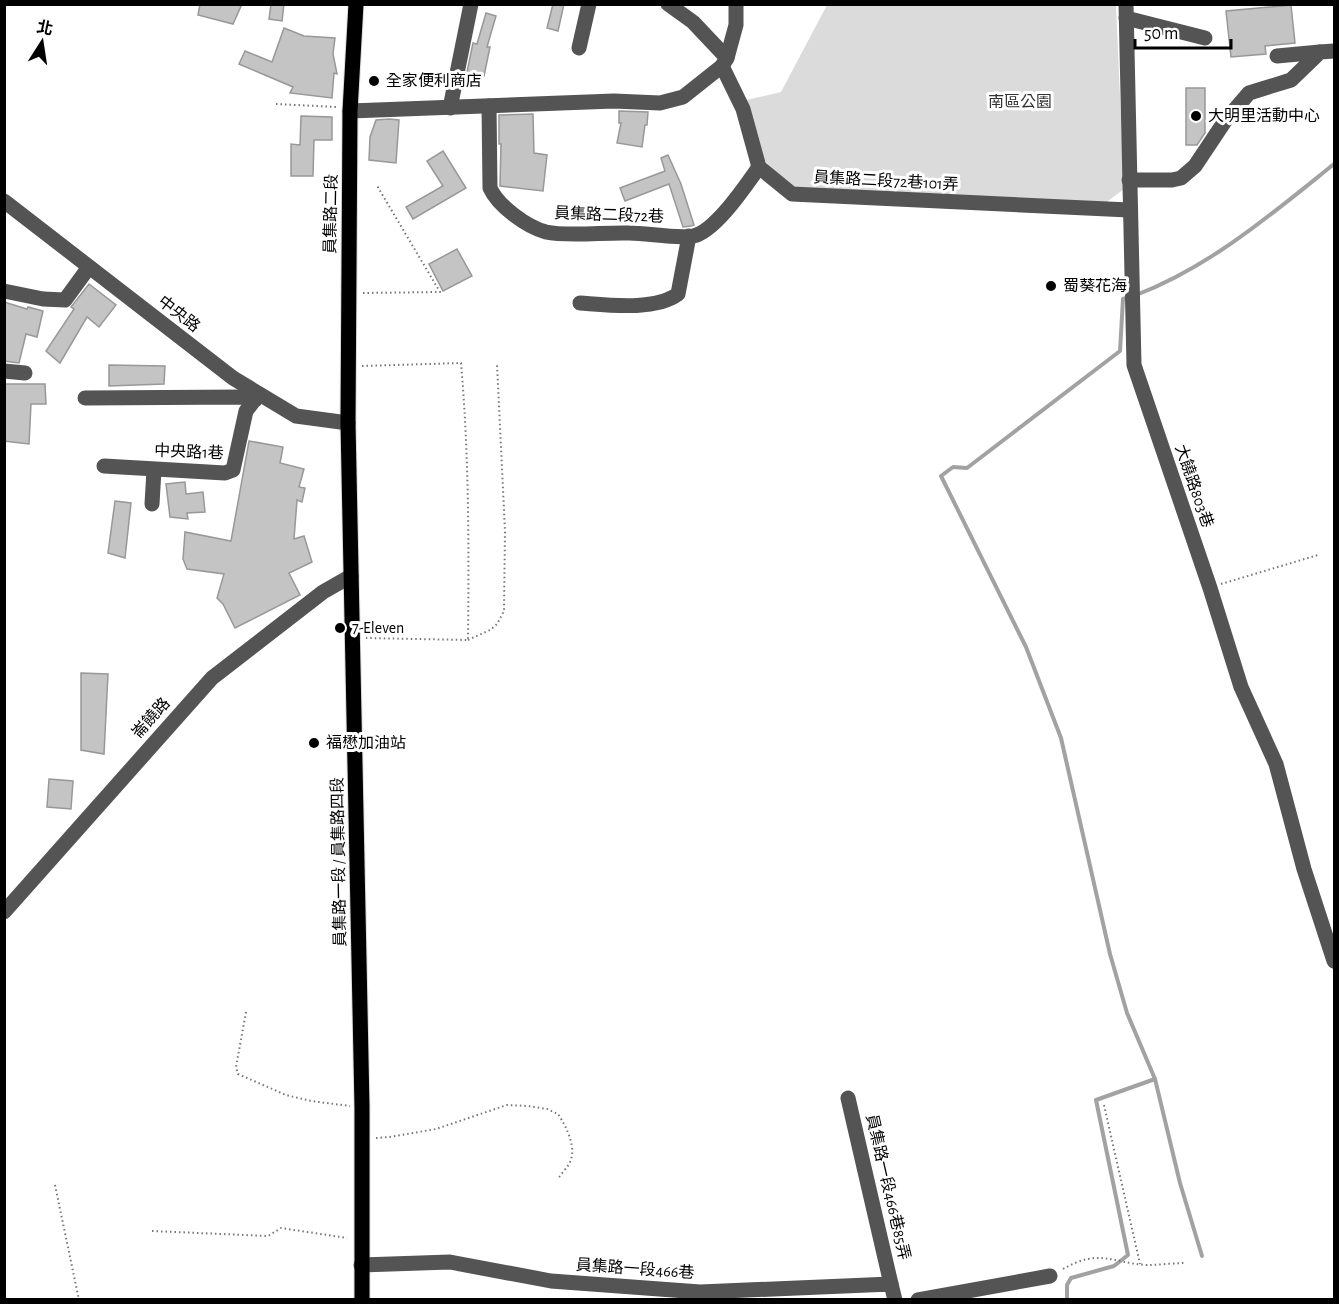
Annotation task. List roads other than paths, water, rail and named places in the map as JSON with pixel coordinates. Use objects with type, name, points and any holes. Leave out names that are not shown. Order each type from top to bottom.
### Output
[{"type":"main road","name":"員集路二段","points":[[348,423],[350,111],[356,4]]},
{"type":"main road","name":"員集路一段 / 員集路四段","points":[[348,423],[362,1107],[362,1299]]},
{"type":"street","points":[[450,108],[471,4]]},
{"type":"street","points":[[579,48],[589,4]]},
{"type":"street","points":[[580,303],[618,306],[658,303],[678,294],[689,236],[706,230],[731,206],[759,167],[743,109],[725,62],[693,22],[668,4]]},
{"type":"street","points":[[350,111],[614,101],[660,103],[683,97],[725,62],[736,24],[736,4]]},
{"type":"street","points":[[1126,11],[1205,38]]},
{"type":"street","name":"大饒路803巷","points":[[1126,11],[1134,365],[1210,588],[1241,687],[1276,764],[1304,869],[1335,961]]},
{"type":"street","points":[[1129,180],[1180,178],[1195,166],[1225,122],[1249,93],[1291,80],[1327,52]]},
{"type":"street","points":[[1277,56],[1327,52]]},
{"type":"street","name":"員集路二段72巷","points":[[489,106],[490,188],[494,198],[511,214],[546,232],[628,232],[689,236]]},
{"type":"street","name":"員集路二段72巷101弄","points":[[759,167],[792,194],[1129,210]]},
{"type":"street","name":"中央路","points":[[4,201],[257,397],[296,416],[348,423]]},
{"type":"street","points":[[4,291],[43,299],[65,300],[89,267]]},
{"type":"street","points":[[4,370],[25,373]]},
{"type":"street","points":[[85,398],[257,397]]},
{"type":"street","name":"中央路1巷","points":[[104,466],[225,473],[233,470],[246,411],[257,397]]},
{"type":"street","points":[[152,504],[154,470]]},
{"type":"street","name":"崙饒路","points":[[4,912],[212,678],[323,591],[351,576]]},
{"type":"street","name":"員集路一段466巷85弄","points":[[848,1098],[893,1292]]},
{"type":"street","name":"員集路一段466巷","points":[[361,1265],[450,1262],[551,1281],[700,1292],[893,1292]]},
{"type":"street","points":[[918,1299],[1050,1276]]},
{"type":"waterway","points":[[1136,295],[1190,270],[1215,254],[1264,220],[1334,164]]},
{"type":"waterway","points":[[1067,1300],[1067,1285],[1071,1278],[1114,1266],[1128,1255],[1096,1100],[1155,1079],[1127,1013],[1110,954],[1061,738],[1026,647],[941,476],[953,467],[967,468],[1120,351],[1123,299],[1129,297]]},
{"type":"waterway","points":[[1155,1079],[1180,1183],[1202,1256]]},
{"type":"place","name":"全家便利商店","points":[[374,81]]},
{"type":"place","name":"大明里活動中心","points":[[1196,116]]},
{"type":"place","name":"蜀葵花海","points":[[1051,286]]},
{"type":"place","name":"7-Eleven","points":[[340,628]]},
{"type":"place","name":"福懋加油站","points":[[314,743]]},
{"type":"park label","name":"南區公園","points":[[1020,102]]}]
